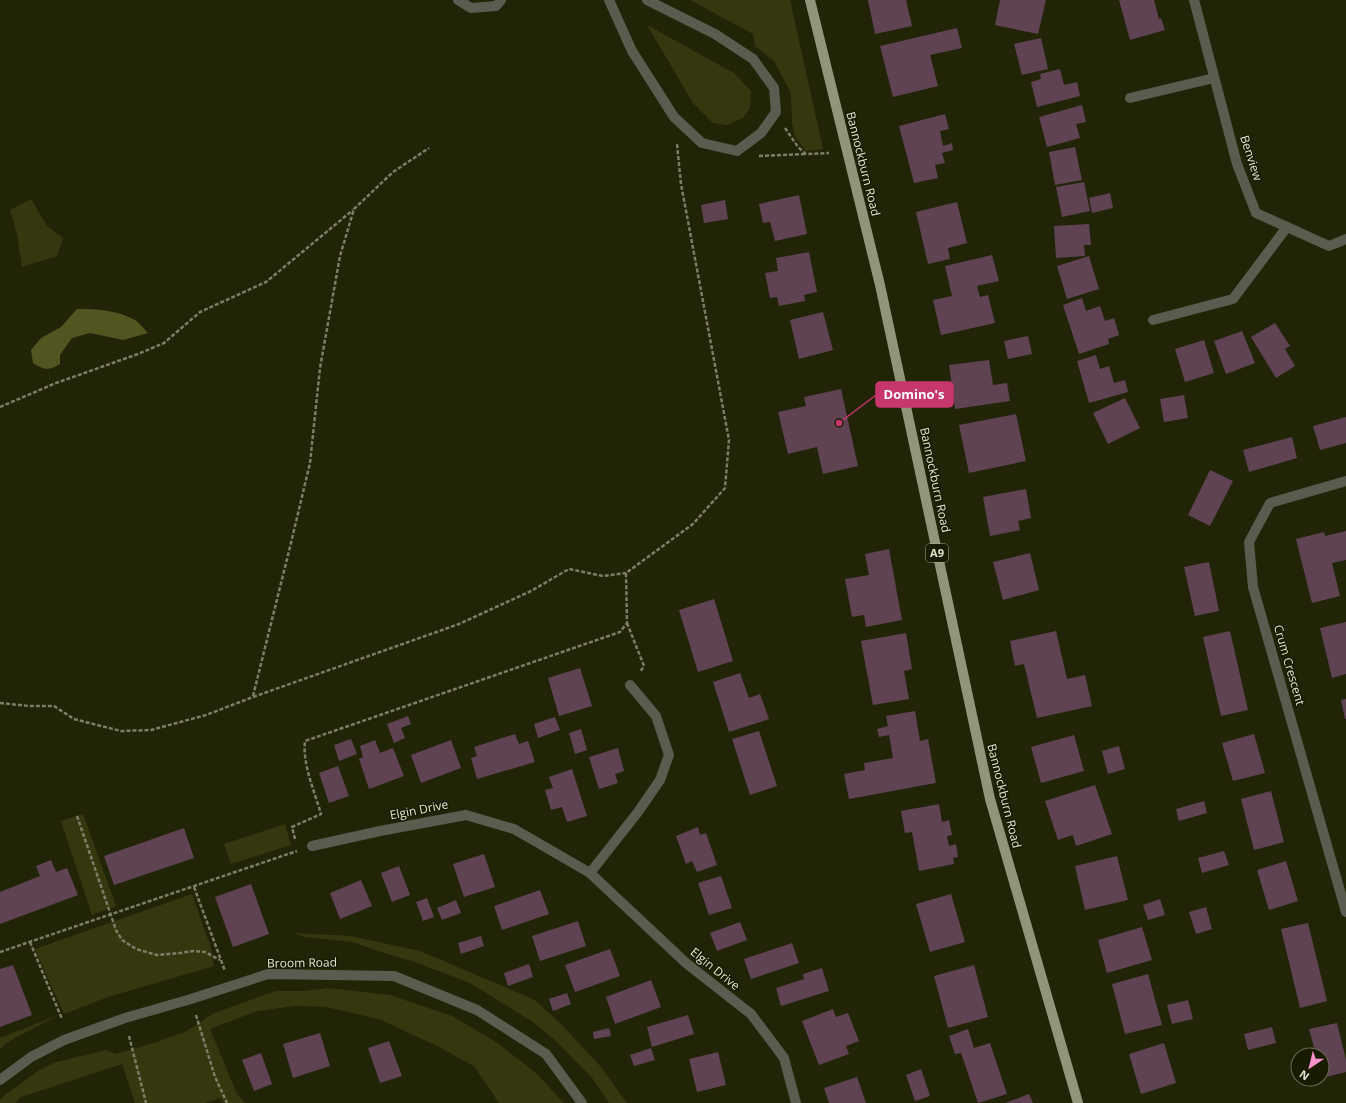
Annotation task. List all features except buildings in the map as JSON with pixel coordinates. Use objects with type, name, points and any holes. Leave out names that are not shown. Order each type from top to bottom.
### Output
[{"type":"main road","name":"Bannockburn Road","points":[[810,0],[880,285],[990,799],[1078,1103]]},
{"type":"street","points":[[458,0],[471,8],[496,6],[501,0]]},
{"type":"street","points":[[609,0],[632,51],[674,117],[702,143],[737,151],[761,133],[776,112],[774,88],[753,59],[715,34],[647,0]]},
{"type":"street","name":"Benview","points":[[1194,0],[1237,164],[1256,213],[1328,246],[1346,239]]},
{"type":"street","points":[[1130,98],[1214,78]]},
{"type":"street","points":[[1153,320],[1233,298],[1287,227]]},
{"type":"street","name":"Crum Crescent","points":[[1346,481],[1270,503],[1249,542],[1253,587],[1346,912]]},
{"type":"street","points":[[590,873],[638,812],[660,780],[669,755],[656,716],[630,685]]},
{"type":"street","name":"Elgin Drive","points":[[312,846],[380,831],[466,815],[514,829],[590,873],[686,963],[751,1014],[784,1058],[796,1103]]},
{"type":"street","name":"Broom Road","points":[[0,1080],[31,1057],[64,1040],[125,1018],[191,999],[268,974],[394,976],[477,1010],[546,1054],[582,1103]]},
{"type":"path","points":[[776,112],[798,147],[806,154]]},
{"type":"path","points":[[0,703],[29,706],[54,706],[74,719],[121,731],[151,730],[206,715],[253,696],[459,624],[532,591],[569,569],[603,576],[626,573],[693,524],[725,488],[729,440],[681,184],[674,117]]},
{"type":"path","points":[[0,407],[56,383],[138,354],[164,342],[200,312],[266,282],[354,209],[393,172],[429,148]]},
{"type":"path","points":[[737,151],[755,156],[847,152]]},
{"type":"path","points":[[253,696],[310,463],[320,368],[340,256],[354,209]]},
{"type":"path","points":[[626,573],[627,623],[644,666],[630,685]]},
{"type":"path","points":[[0,952],[299,851],[292,827],[321,814],[307,765],[304,750],[305,741],[620,632],[627,623]]},
{"type":"path","points":[[77,816],[116,930],[122,940],[136,949],[157,955],[192,951],[205,952],[220,960]]},
{"type":"path","points":[[194,886],[220,960],[231,986]]},
{"type":"path","points":[[30,942],[62,1019]]},
{"type":"path","points":[[191,999],[215,1077],[227,1103]]},
{"type":"path","points":[[125,1018],[146,1103]]},
{"type":"shaded area","points":[[690,0],[790,0],[823,149],[806,151],[795,137],[792,123],[791,93],[774,61],[755,46],[753,34]]},
{"type":"shaded area","points":[[647,25],[734,73],[751,91],[750,108],[743,118],[727,125],[713,123],[693,103]]},
{"type":"shaded area","points":[[31,199],[47,226],[63,238],[57,256],[22,267],[17,234],[10,210]]},
{"type":"shaded area","points":[[77,309],[99,310],[121,314],[137,321],[148,333],[123,340],[90,333],[72,338],[60,355],[60,364],[50,369],[46,369],[33,363],[31,350],[41,338],[61,327]]},
{"type":"shaded area","points":[[83,814],[116,906],[92,915],[61,821]]},
{"type":"shaded area","points":[[285,824],[291,845],[231,864],[224,844]]},
{"type":"shaded area","points":[[192,894],[211,948],[214,966],[108,997],[64,1014],[35,949]]},
{"type":"shaded area","points":[[293,933],[350,936],[420,951],[535,1000],[562,1025],[601,1067],[627,1103],[609,1103],[593,1079],[555,1040],[533,1022],[470,983],[415,962],[352,942],[305,937]]},
{"type":"shaded area","points":[[329,988],[390,995],[452,1016],[496,1042],[536,1073],[564,1103],[499,1103],[474,1066],[437,1046],[379,1019],[326,1007],[295,1006],[257,1011],[210,1029],[237,1094],[245,1103],[224,1103],[220,1098],[205,1103],[135,1103],[122,1064],[21,1097],[15,1103],[0,1103],[0,1100],[5,1095],[39,1070],[56,1062],[106,1050],[115,1054],[151,1044],[187,1031],[212,1014],[275,991],[304,991]]},
{"type":"shaded area","points":[[56,1016],[8,1042],[0,1049],[0,1038]]},
{"type":"place","name":"Domino's","points":[[839,423]]}]
